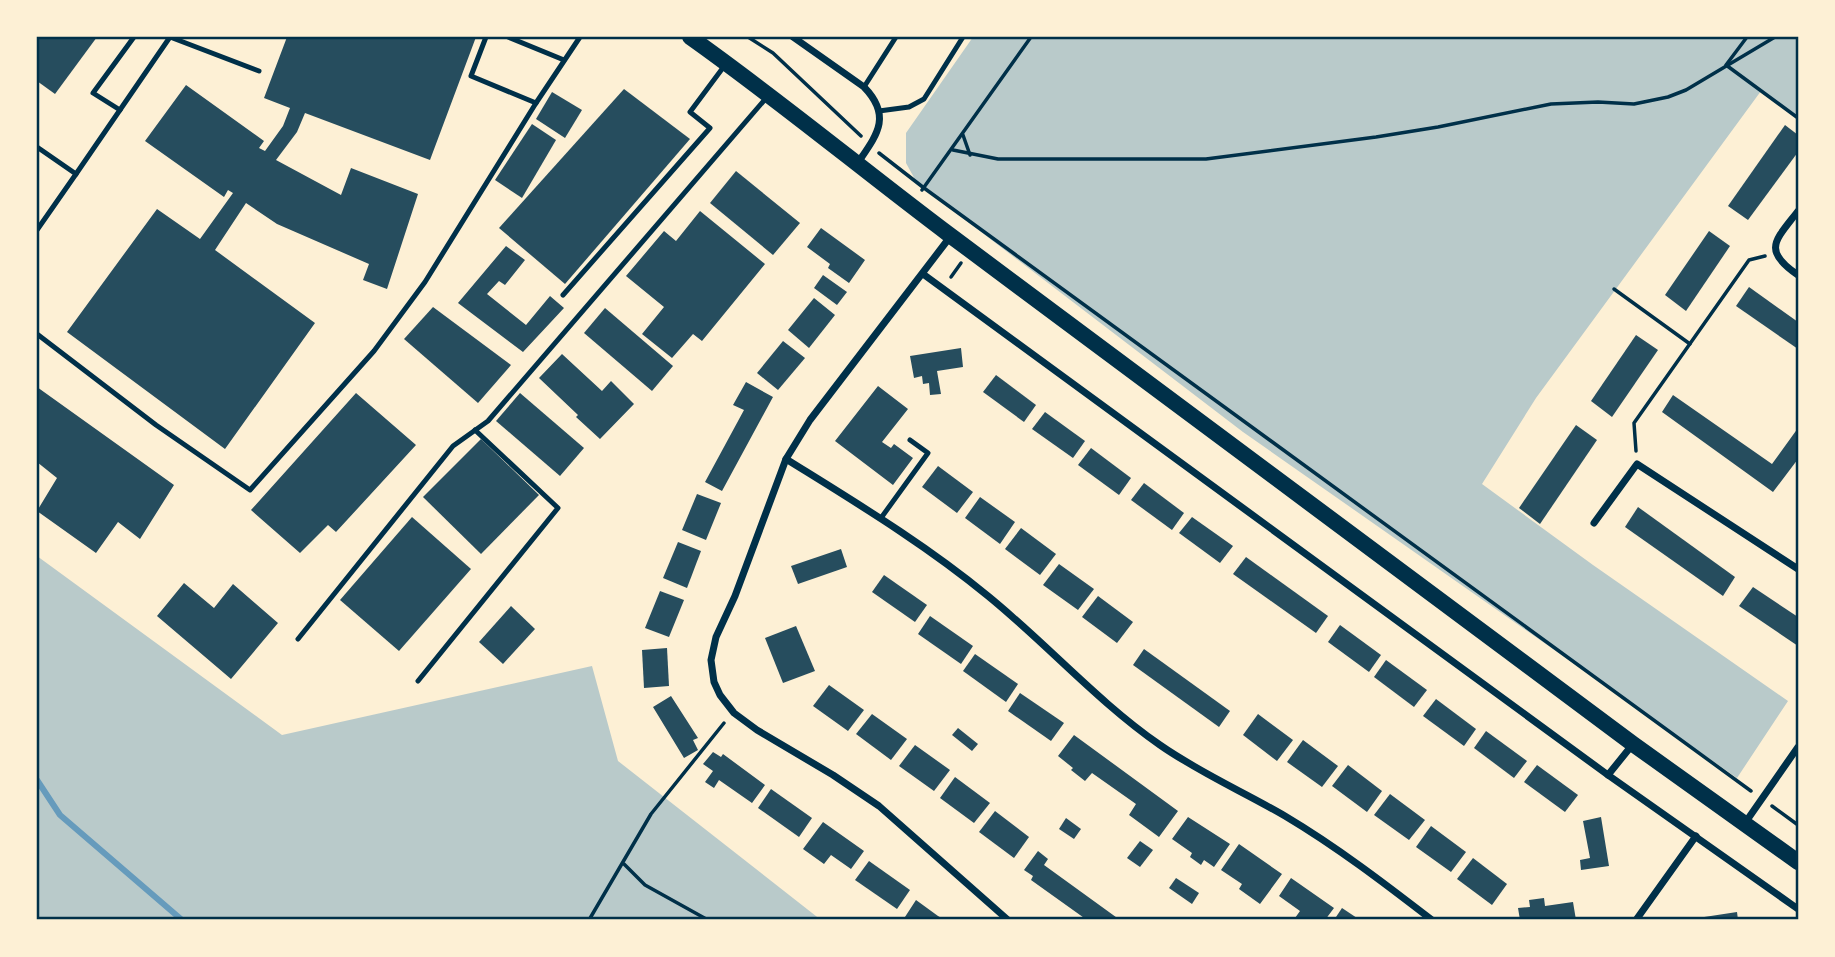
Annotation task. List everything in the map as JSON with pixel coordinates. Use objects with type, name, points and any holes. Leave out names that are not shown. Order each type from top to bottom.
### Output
[{"type":"main road","points":[[690,37],[769,94],[856,165],[1633,744],[1798,862]]},
{"type":"street","points":[[793,37],[871,94],[881,121],[871,145],[856,165]]},
{"type":"street","points":[[1798,211],[1777,238],[1775,253],[1780,263],[1798,275]]},
{"type":"street","points":[[951,236],[810,420],[786,459],[735,596],[716,638],[711,660],[714,682],[734,713],[879,806],[1008,920]]},
{"type":"street","points":[[923,274],[1608,775],[1798,909]]},
{"type":"street","points":[[786,459],[881,518],[988,595],[1115,711],[1161,746],[1219,781],[1284,815],[1343,853],[1432,920]]},
{"type":"street","points":[[1594,523],[1637,464],[1798,569]]},
{"type":"street","points":[[1608,775],[1633,744]]},
{"type":"street","points":[[1744,824],[1798,747]]},
{"type":"street","points":[[1636,920],[1696,836]]},
{"type":"lane","points":[[120,110],[93,93],[134,37]]},
{"type":"lane","points":[[38,226],[169,37],[259,71]]},
{"type":"lane","points":[[486,37],[471,76],[536,103]]},
{"type":"lane","points":[[508,37],[564,61]]},
{"type":"lane","points":[[37,334],[156,425],[250,490],[374,351],[425,282],[580,37]]},
{"type":"lane","points":[[864,87],[896,37]]},
{"type":"lane","points":[[879,111],[909,107],[924,99],[963,37]]},
{"type":"lane","points":[[563,295],[710,128],[690,112],[727,63]]},
{"type":"lane","points":[[298,639],[453,446],[488,421],[769,94]]},
{"type":"lane","points":[[37,147],[76,174]]},
{"type":"lane","points":[[418,681],[558,508],[475,430]]},
{"type":"lane","points":[[881,518],[928,453],[910,440]]},
{"type":"path","points":[[748,37],[773,53],[871,145],[924,188],[1798,825]]},
{"type":"path","points":[[924,188],[1031,37]]},
{"type":"path","points":[[1726,65],[1747,37]]},
{"type":"path","points":[[953,150],[998,159],[1206,159],[1376,137],[1551,104],[1634,104],[1686,90],[1775,37]]},
{"type":"path","points":[[1726,65],[1798,118]]},
{"type":"path","points":[[963,135],[970,155]]},
{"type":"path","points":[[1637,464],[1634,423],[1749,260],[1775,253]]},
{"type":"path","points":[[1614,289],[1690,344]]},
{"type":"path","points":[[589,920],[651,814],[734,713]]},
{"type":"path","points":[[624,864],[645,885],[708,920]]},
{"type":"shaded area","points":[[973,37],[1798,37],[1798,118],[1761,91],[1536,398],[1482,484],[1788,701],[1737,778],[1243,432],[917,183],[906,163],[906,133]]},
{"type":"shaded area","points":[[37,556],[282,735],[592,666],[618,761],[821,920],[37,920]]},
{"type":"building","points":[[37,37],[97,37],[55,94],[37,81]]},
{"type":"building","points":[[287,37],[476,37],[430,160],[305,113],[297,132],[276,160],[341,195],[351,168],[418,194],[387,289],[363,280],[369,264],[277,224],[246,203],[215,250],[315,323],[225,449],[67,332],[157,209],[200,239],[233,193],[228,190],[224,197],[145,141],[186,85],[264,141],[259,148],[265,151],[283,126],[290,108],[264,98]]},
{"type":"building","points":[[624,89],[690,139],[565,284],[499,228]]},
{"type":"building","points":[[552,92],[582,110],[565,138],[536,119]]},
{"type":"building","points":[[532,124],[556,140],[522,198],[495,180]]},
{"type":"building","points":[[1785,125],[1798,135],[1798,152],[1748,220],[1728,206]]},
{"type":"building","points":[[736,171],[800,223],[773,255],[710,203]]},
{"type":"building","points":[[700,211],[765,264],[702,341],[693,334],[672,358],[642,334],[664,307],[626,276],[664,231],[676,241]]},
{"type":"building","points":[[821,228],[865,260],[849,283],[828,268],[830,264],[807,247]]},
{"type":"building","points":[[1709,231],[1730,246],[1686,311],[1665,295]]},
{"type":"building","points":[[506,246],[525,260],[505,285],[499,281],[487,294],[526,325],[550,296],[564,308],[523,352],[458,303]]},
{"type":"building","points":[[823,275],[847,292],[837,305],[814,288]]},
{"type":"building","points":[[1749,287],[1798,322],[1798,349],[1736,306]]},
{"type":"building","points":[[814,298],[835,315],[809,348],[788,330]]},
{"type":"building","points":[[433,307],[511,365],[478,403],[404,339]]},
{"type":"building","points":[[605,308],[673,366],[652,391],[584,333]]},
{"type":"building","points":[[1636,335],[1658,350],[1612,417],[1591,401]]},
{"type":"building","points":[[783,341],[805,358],[778,390],[757,373]]},
{"type":"building","points":[[961,348],[963,367],[937,371],[941,394],[930,395],[929,383],[923,384],[922,376],[914,378],[910,356]]},
{"type":"building","points":[[562,354],[602,391],[611,381],[634,404],[600,439],[539,378]]},
{"type":"building","points":[[996,375],[1036,405],[1024,422],[983,392]]},
{"type":"building","points":[[746,382],[773,397],[722,491],[705,482],[744,410],[733,405]]},
{"type":"building","points":[[878,386],[908,409],[882,442],[891,448],[894,444],[913,458],[893,485],[835,441]]},
{"type":"building","points":[[37,387],[174,485],[140,539],[118,522],[96,553],[37,511],[57,478],[37,462]]},
{"type":"building","points":[[356,393],[416,445],[336,532],[328,525],[300,553],[251,510]]},
{"type":"building","points":[[520,393],[584,448],[560,476],[496,421]]},
{"type":"building","points":[[1673,395],[1772,464],[1798,428],[1798,459],[1773,492],[1662,412]]},
{"type":"building","points":[[1045,412],[1085,441],[1073,458],[1032,429]]},
{"type":"building","points":[[1576,425],[1597,440],[1540,524],[1519,508]]},
{"type":"building","points":[[481,439],[539,495],[481,554],[423,497]]},
{"type":"building","points":[[1091,448],[1131,478],[1119,495],[1078,465]]},
{"type":"building","points":[[938,466],[973,492],[957,513],[922,487]]},
{"type":"building","points":[[1144,483],[1184,513],[1172,530],[1131,500]]},
{"type":"building","points":[[697,494],[721,503],[706,540],[682,530]]},
{"type":"building","points":[[980,497],[1015,522],[1000,544],[965,518]]},
{"type":"building","points":[[1638,507],[1735,577],[1723,596],[1625,527]]},
{"type":"building","points":[[412,517],[471,569],[399,651],[340,600]]},
{"type":"building","points":[[1192,517],[1233,546],[1220,563],[1179,533]]},
{"type":"building","points":[[1021,528],[1056,554],[1040,575],[1005,549]]},
{"type":"building","points":[[678,542],[701,551],[687,588],[663,578]]},
{"type":"building","points":[[841,549],[847,567],[798,584],[791,566]]},
{"type":"building","points":[[1246,557],[1328,616],[1316,633],[1233,574]]},
{"type":"building","points":[[1059,564],[1094,589],[1078,610],[1043,585]]},
{"type":"building","points":[[884,575],[927,605],[915,622],[872,592]]},
{"type":"building","points":[[184,583],[214,608],[233,584],[278,623],[231,679],[157,616]]},
{"type":"building","points":[[1753,587],[1798,617],[1798,646],[1739,606]]},
{"type":"building","points":[[660,591],[684,600],[669,637],[645,628]]},
{"type":"building","points":[[1098,596],[1133,622],[1117,643],[1082,617]]},
{"type":"building","points":[[511,606],[535,629],[503,664],[479,642]]},
{"type":"building","points":[[930,616],[973,646],[961,664],[918,634]]},
{"type":"building","points":[[1340,625],[1381,655],[1369,672],[1328,642]]},
{"type":"building","points":[[796,626],[815,671],[783,683],[765,638]]},
{"type":"building","points":[[667,648],[669,686],[644,688],[642,650]]},
{"type":"building","points":[[1144,649],[1230,711],[1219,727],[1133,665]]},
{"type":"building","points":[[975,654],[1018,684],[1006,702],[963,671]]},
{"type":"building","points":[[1386,660],[1427,690],[1414,707],[1374,677]]},
{"type":"building","points":[[829,685],[864,710],[848,731],[813,706]]},
{"type":"building","points":[[1020,693],[1064,723],[1051,741],[1008,711]]},
{"type":"building","points":[[671,696],[698,738],[693,740],[698,750],[684,758],[653,707]]},
{"type":"building","points":[[1436,699],[1476,729],[1464,746],[1423,716]]},
{"type":"building","points":[[872,714],[907,739],[891,760],[856,734]]},
{"type":"building","points":[[1258,714],[1293,740],[1277,761],[1243,735]]},
{"type":"building","points":[[958,728],[978,744],[972,751],[952,735]]},
{"type":"building","points":[[1486,731],[1527,761],[1514,778],[1474,748]]},
{"type":"building","points":[[1074,735],[1178,811],[1159,837],[1129,815],[1136,804],[1092,773],[1085,781],[1058,756]]},
{"type":"building","points":[[1303,740],[1338,766],[1322,787],[1287,762]]},
{"type":"building","points":[[915,745],[950,770],[934,791],[899,766]]},
{"type":"building","points":[[713,752],[721,757],[723,754],[765,785],[752,803],[719,780],[714,788],[705,782],[713,771],[703,764]]},
{"type":"building","points":[[1348,765],[1382,791],[1367,812],[1332,786]]},
{"type":"building","points":[[1537,765],[1578,795],[1565,812],[1524,782]]},
{"type":"building","points":[[955,777],[990,803],[974,823],[940,798]]},
{"type":"building","points":[[771,789],[812,818],[799,837],[758,808]]},
{"type":"building","points":[[1390,794],[1425,820],[1409,840],[1374,815]]},
{"type":"building","points":[[995,811],[1029,837],[1014,858],[979,832]]},
{"type":"building","points":[[1188,817],[1230,844],[1214,867],[1204,860],[1201,865],[1190,857],[1192,853],[1172,839]]},
{"type":"building","points":[[1601,817],[1609,866],[1581,870],[1580,860],[1590,858],[1583,821]]},
{"type":"building","points":[[1066,818],[1081,829],[1074,839],[1059,829]]},
{"type":"building","points":[[823,822],[864,851],[851,869],[831,855],[824,864],[803,849]]},
{"type":"building","points":[[1431,826],[1466,852],[1451,872],[1416,847]]},
{"type":"building","points":[[1140,841],[1153,850],[1140,867],[1127,858]]},
{"type":"building","points":[[1239,844],[1282,874],[1260,904],[1239,889],[1242,884],[1221,870]]},
{"type":"building","points":[[1038,851],[1048,859],[1044,865],[1120,920],[1087,920],[1031,880],[1033,876],[1024,870]]},
{"type":"building","points":[[1473,858],[1507,884],[1492,905],[1457,879]]},
{"type":"building","points":[[869,861],[910,890],[897,909],[855,880]]},
{"type":"building","points":[[1176,878],[1199,893],[1192,904],[1169,888]]},
{"type":"building","points":[[1291,878],[1334,908],[1325,920],[1295,918],[1300,911],[1279,896]]},
{"type":"building","points":[[1544,898],[1545,906],[1573,902],[1576,920],[1520,920],[1518,908],[1530,907],[1529,900]]},
{"type":"building","points":[[916,900],[938,916],[945,920],[903,920]]},
{"type":"building","points":[[1342,908],[1360,920],[1334,920]]},
{"type":"building","points":[[1737,912],[1738,920],[1691,920],[1691,919]]},
{"type":"waterway","points":[[37,780],[60,815],[182,920]]}]
